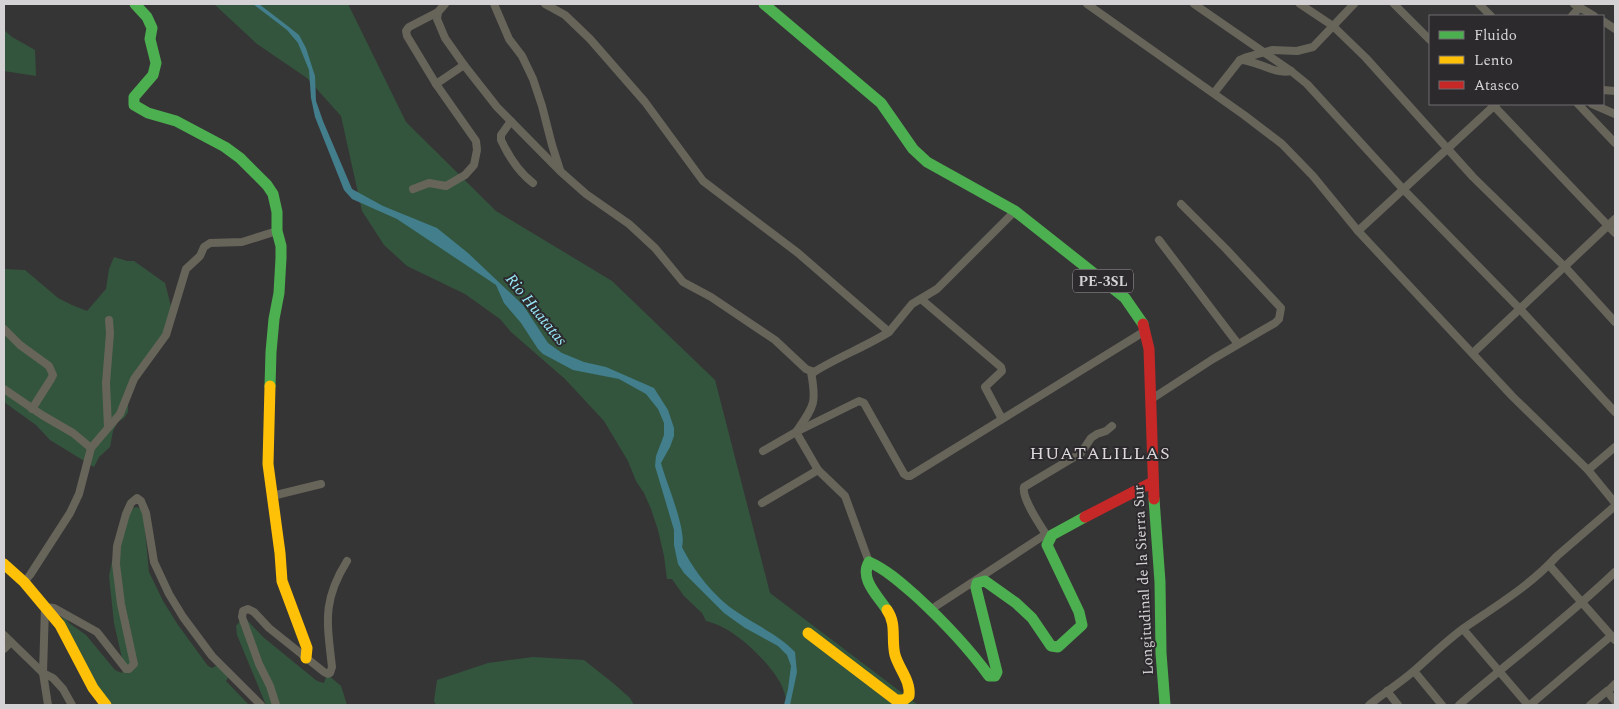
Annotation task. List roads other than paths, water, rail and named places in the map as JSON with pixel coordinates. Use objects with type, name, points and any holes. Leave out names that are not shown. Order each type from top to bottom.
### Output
[{"type":"street","points":[[135,4],[147,16],[152,28],[150,39],[156,62],[153,75],[134,97],[134,104],[148,114],[176,120],[225,147],[240,158],[268,185],[273,194],[277,212],[277,231],[281,246],[281,258],[279,293],[271,352],[268,464],[282,581],[307,648],[306,658]]},
{"type":"street","points":[[413,189],[429,183],[446,186],[465,175],[474,165],[477,156],[476,141],[436,84],[407,36],[406,31],[409,27],[438,12],[445,4]]},
{"type":"street","points":[[494,4],[509,39],[522,56],[533,79],[560,171]]},
{"type":"street","points":[[545,4],[565,15],[590,39],[645,102],[702,181],[798,253],[889,332]]},
{"type":"street","name":"Longitudinal de la Sierra Sur","points":[[764,4],[881,103],[913,149],[927,162],[1015,211],[1125,298],[1143,324],[1149,349],[1153,482],[1160,582],[1161,653],[1165,705]]},
{"type":"street","points":[[1086,4],[1282,144],[1313,176],[1358,231],[1513,397],[1588,470],[1615,505],[1549,565],[1504,602],[1463,629],[1435,651],[1414,671],[1369,705]]},
{"type":"street","points":[[1194,4],[1307,84],[1403,189],[1520,309],[1615,412]]},
{"type":"street","points":[[1300,4],[1333,26],[1366,58],[1446,149],[1565,267],[1615,322]]},
{"type":"street","points":[[1214,94],[1240,60],[1247,56],[1272,50],[1297,51],[1313,47],[1354,4]]},
{"type":"street","points":[[1394,4],[1429,39]]},
{"type":"street","points":[[1479,4],[1490,15]]},
{"type":"street","points":[[1577,6],[1592,15]]},
{"type":"street","points":[[438,12],[437,19],[440,29],[464,66],[497,107],[560,171],[586,194],[629,224],[655,248],[683,282],[711,297],[775,340],[811,372],[877,340],[889,332],[912,304],[937,289],[1015,211]]},
{"type":"street","points":[[1604,23],[1615,29]]},
{"type":"street","points":[[1240,60],[1256,63],[1284,73],[1291,71]]},
{"type":"street","points":[[436,84],[464,66]]},
{"type":"street","points":[[1358,231],[1494,105],[1615,233]]},
{"type":"street","points":[[1579,105],[1615,143]]},
{"type":"street","points":[[1594,105],[1615,114]]},
{"type":"street","points":[[511,121],[501,135],[501,140],[516,167],[533,183]]},
{"type":"street","points":[[1150,400],[1238,344],[1275,323],[1281,313],[1281,308],[1181,204]]},
{"type":"street","points":[[1473,353],[1615,219]]},
{"type":"street","points":[[24,582],[34,570],[80,494],[91,448],[120,414],[134,379],[166,335],[184,273],[200,256],[204,247],[214,242],[242,242],[277,231]]},
{"type":"street","points":[[1159,240],[1238,344]]},
{"type":"street","points":[[921,299],[1001,367],[1002,371],[984,387],[1002,419]]},
{"type":"street","points":[[108,427],[106,383],[110,333],[109,320]]},
{"type":"street","points":[[4,329],[20,345],[52,370],[52,379],[32,409]]},
{"type":"street","points":[[763,450],[859,401],[864,403],[904,474],[907,476],[1145,331]]},
{"type":"street","points":[[796,432],[812,409],[815,396],[811,372]]},
{"type":"street","points":[[4,389],[32,409],[73,433],[91,448]]},
{"type":"street","points":[[869,562],[884,569],[930,610],[967,647],[991,676],[995,676],[997,672],[976,588],[977,583],[985,581],[1016,603],[1032,618],[1051,646],[1061,646],[1082,626],[1080,612],[1047,545],[1047,536],[1023,491],[1024,487],[1081,453],[1091,438],[1112,426]]},
{"type":"street","points":[[796,432],[818,470],[845,496],[869,562]]},
{"type":"street","points":[[1588,470],[1615,447]]},
{"type":"street","points":[[762,503],[818,470]]},
{"type":"street","points":[[930,610],[1047,536],[1153,482]]},
{"type":"street","points":[[272,496],[321,484]]},
{"type":"street","points":[[45,607],[54,608],[97,632],[126,668],[132,668],[134,664],[116,564],[117,546],[126,514],[134,500],[139,499],[142,501],[146,513],[154,562],[183,618],[212,656],[261,705]]},
{"type":"street","points":[[276,705],[242,617],[243,611],[248,609],[254,612],[269,628],[328,674],[332,671],[327,624],[330,594],[347,561]]},
{"type":"street","points":[[808,633],[896,700],[906,700],[910,694],[910,689],[896,659],[892,618],[869,583],[865,568],[869,562]]},
{"type":"street","points":[[4,564],[24,582],[60,625],[93,688],[106,705]]},
{"type":"street","points":[[1463,629],[1529,705],[1613,638],[1549,565]]},
{"type":"street","points":[[1459,705],[1582,603],[1615,572]]},
{"type":"street","points":[[45,607],[43,673],[48,705]]},
{"type":"street","points":[[4,635],[43,673],[53,678],[63,689],[72,705]]},
{"type":"street","points":[[4,649],[11,642]]},
{"type":"street","points":[[1414,671],[1442,705]]},
{"type":"street","points":[[1590,705],[1615,684]]},
{"type":"street","points":[[1387,691],[1398,705]]},
{"type":"street","points":[[1608,691],[1615,701]]},
{"type":"water","points":[[253,4],[259,4],[299,35],[306,48],[315,76],[316,101],[352,189],[383,206],[437,228],[468,253],[523,305],[548,343],[562,353],[584,362],[606,367],[654,388],[668,410],[674,428],[674,436],[670,447],[661,463],[682,529],[682,547],[692,565],[720,599],[782,640],[795,652],[797,672],[790,705],[784,705],[791,666],[787,655],[778,646],[745,628],[724,613],[684,573],[678,564],[674,545],[674,530],[655,466],[656,456],[664,435],[664,423],[658,409],[646,394],[619,379],[573,370],[543,354],[504,303],[496,285],[397,219],[352,199],[344,190],[315,117],[311,98],[309,70],[298,43],[287,30]]},
{"type":"district","name":"HUATALILLAS","points":[[1100,453]]},
{"type":"water label","name":"Rio Huatatas","points":[[537,309]]}]
